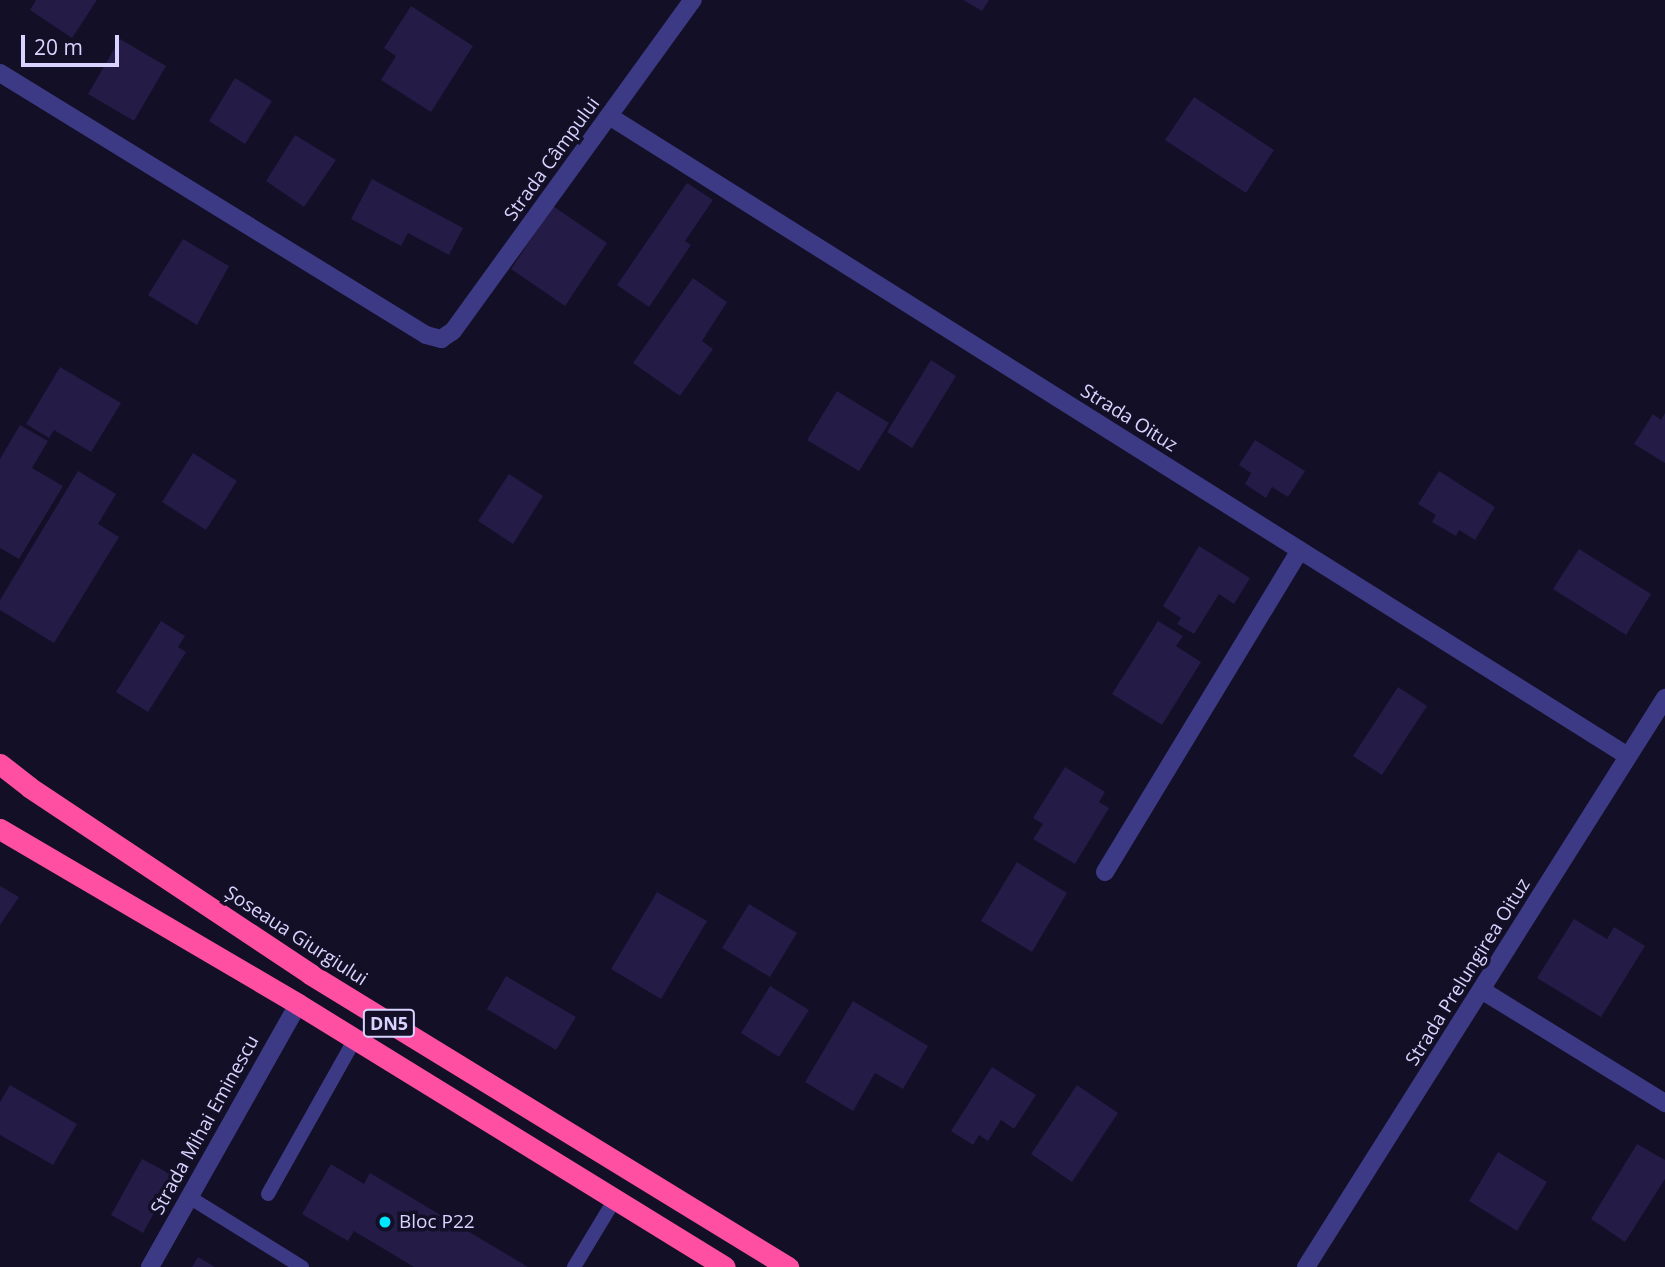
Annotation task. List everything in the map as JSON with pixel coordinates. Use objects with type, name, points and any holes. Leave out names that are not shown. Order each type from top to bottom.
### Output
[{"type":"highway","name":"Șoseaua Giurgiului","points":[[0,764],[29,788],[310,974],[788,1267]]},
{"type":"highway","name":"DN5","points":[[0,830],[298,1004],[725,1267]]},
{"type":"street","name":"Strada Câmpului","points":[[0,73],[414,327],[441,339],[453,331],[693,0]]},
{"type":"street","name":"Strada Oituz","points":[[609,116],[1626,755]]},
{"type":"street","points":[[1105,872],[1300,550]]},
{"type":"street","name":"Strada Prelungirea Oituz","points":[[1306,1267],[1483,990],[1626,755],[1665,698]]},
{"type":"street","points":[[1483,990],[1665,1103]]},
{"type":"street","name":"Strada Mihai Eminescu","points":[[150,1267],[298,1004]]},
{"type":"lane","points":[[268,1194],[355,1040]]},
{"type":"lane","points":[[189,1197],[302,1267]]},
{"type":"lane","points":[[574,1267],[615,1199]]},
{"type":"building","points":[[36,0],[97,0],[72,38],[30,10]]},
{"type":"building","points":[[963,0],[989,0],[982,11]]},
{"type":"building","points":[[411,6],[473,46],[431,112],[381,80],[396,56],[384,48]]},
{"type":"building","points":[[120,39],[166,66],[134,121],[88,94]]},
{"type":"building","points":[[235,78],[272,101],[245,144],[209,121]]},
{"type":"building","points":[[1194,97],[1274,150],[1246,193],[1165,140]]},
{"type":"building","points":[[295,135],[336,160],[304,207],[266,181]]},
{"type":"building","points":[[372,179],[463,228],[449,255],[408,233],[401,246],[351,219]]},
{"type":"building","points":[[687,183],[713,200],[685,241],[691,245],[649,307],[617,285]]},
{"type":"building","points":[[553,206],[607,243],[565,306],[511,269]]},
{"type":"building","points":[[183,239],[229,266],[197,325],[148,295]]},
{"type":"building","points":[[693,278],[727,302],[702,341],[713,349],[680,396],[633,363]]},
{"type":"building","points":[[931,360],[956,376],[912,448],[887,432]]},
{"type":"building","points":[[60,367],[121,403],[91,452],[54,430],[49,438],[26,424]]},
{"type":"building","points":[[837,391],[889,423],[859,471],[807,440]]},
{"type":"building","points":[[1665,413],[1665,463],[1634,444],[1653,414],[1661,420]]},
{"type":"building","points":[[20,425],[48,441],[32,468],[63,486],[19,559],[0,548],[0,459]]},
{"type":"building","points":[[1255,440],[1305,471],[1288,497],[1272,487],[1266,498],[1245,484],[1251,473],[1239,465]]},
{"type":"building","points":[[193,453],[237,481],[206,530],[162,502]]},
{"type":"building","points":[[78,471],[116,494],[98,524],[119,537],[54,643],[0,610],[0,600]]},
{"type":"building","points":[[1439,471],[1495,507],[1475,540],[1459,530],[1456,536],[1432,522],[1436,515],[1418,504]]},
{"type":"building","points":[[509,474],[543,496],[513,544],[478,521]]},
{"type":"building","points":[[1199,546],[1250,578],[1234,604],[1219,594],[1194,634],[1177,624],[1181,618],[1163,606]]},
{"type":"building","points":[[1579,549],[1651,594],[1626,635],[1553,589]]},
{"type":"building","points":[[161,621],[185,636],[178,647],[186,652],[148,712],[116,692]]},
{"type":"building","points":[[1158,621],[1183,636],[1176,646],[1201,662],[1162,725],[1112,694]]},
{"type":"building","points":[[1398,687],[1427,706],[1382,775],[1353,756]]},
{"type":"building","points":[[1065,767],[1105,792],[1099,802],[1109,808],[1075,864],[1033,839],[1043,824],[1033,818]]},
{"type":"building","points":[[1017,862],[1067,893],[1032,952],[981,921]]},
{"type":"building","points":[[0,886],[19,897],[0,925]]},
{"type":"building","points":[[657,892],[707,921],[661,999],[611,969]]},
{"type":"building","points":[[749,904],[797,933],[770,977],[722,948]]},
{"type":"building","points":[[1574,919],[1607,939],[1614,927],[1645,946],[1601,1017],[1537,978]]},
{"type":"building","points":[[506,976],[576,1017],[556,1050],[487,1009]]},
{"type":"building","points":[[770,986],[809,1010],[779,1057],[741,1033]]},
{"type":"building","points":[[853,1001],[928,1046],[903,1089],[875,1073],[853,1111],[805,1082]]},
{"type":"building","points":[[992,1067],[1036,1095],[1014,1129],[1001,1120],[988,1141],[979,1135],[973,1145],[951,1131]]},
{"type":"building","points":[[10,1085],[77,1124],[53,1165],[0,1135],[0,1102]]},
{"type":"building","points":[[1077,1085],[1118,1113],[1072,1182],[1031,1154]]},
{"type":"building","points":[[1637,1144],[1665,1160],[1665,1179],[1625,1242],[1591,1219]]},
{"type":"building","points":[[1498,1152],[1547,1182],[1517,1231],[1469,1201]]},
{"type":"building","points":[[142,1159],[174,1176],[143,1233],[111,1215]]},
{"type":"building","name":"Bloc P22","points":[[331,1164],[364,1184],[370,1173],[528,1267],[414,1267],[354,1231],[348,1241],[302,1214]]},
{"type":"building","points":[[198,1257],[215,1267],[192,1267]]},
{"type":"place","name":"Bloc P22","points":[[385,1222]]}]
